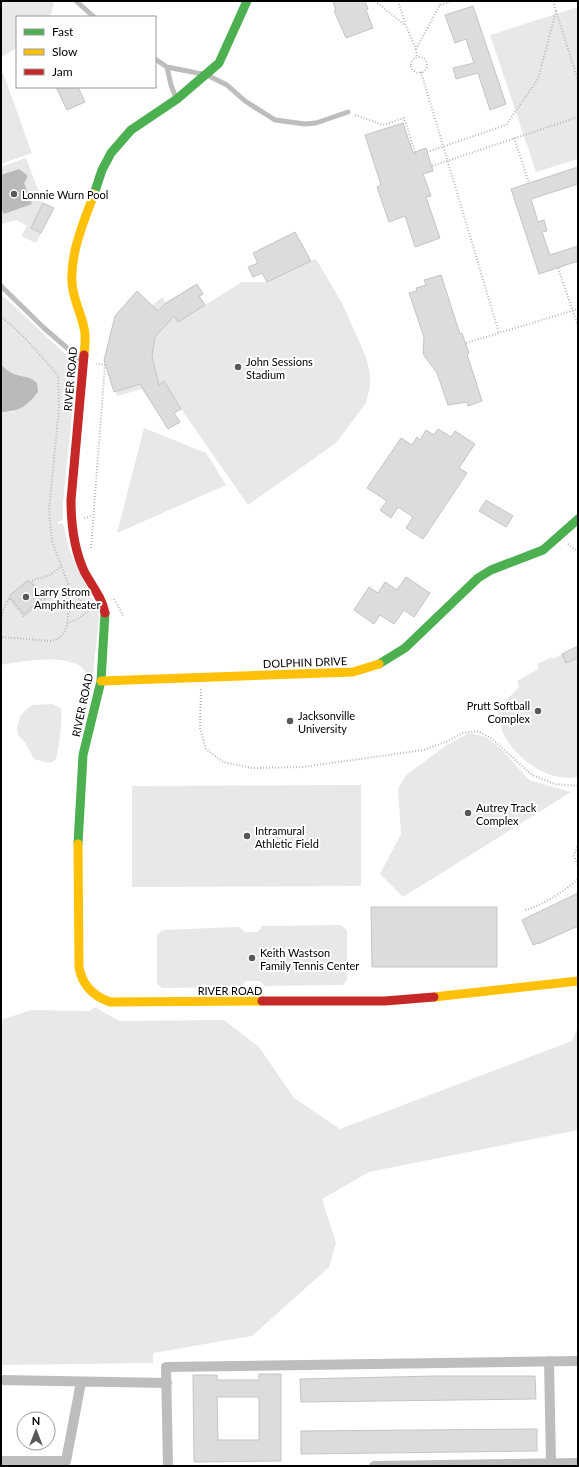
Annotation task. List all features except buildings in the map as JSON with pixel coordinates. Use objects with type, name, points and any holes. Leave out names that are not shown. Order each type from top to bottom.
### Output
[{"type":"street","name":"RIVER ROAD","points":[[247,1],[219,63],[177,99],[131,130],[111,153],[102,170],[81,231],[74,263],[72,283],[76,305],[84,328],[84,362],[71,500],[71,521],[84,570],[104,608],[101,681],[83,756],[78,825],[77,896],[79,972],[86,987],[99,998],[110,1002],[385,1001],[478,993],[578,981]]},
{"type":"street","name":"DOLPHIN DRIVE","points":[[101,681],[353,672],[379,664],[405,648],[434,622],[478,578],[491,570],[543,550],[578,519]]},
{"type":"street","points":[[549,1361],[551,1463]]},
{"type":"street","points":[[168,1466],[166,1367],[578,1361]]},
{"type":"street","points":[[1,1380],[167,1383]]},
{"type":"street","points":[[1,1461],[66,1461],[81,1382]]},
{"type":"street","points":[[374,1466],[578,1463]]},
{"type":"lane","points":[[76,1],[93,16]]},
{"type":"lane","points":[[156,59],[167,67],[206,75],[227,85],[245,101],[275,120],[293,124],[316,123],[348,112]]},
{"type":"lane","points":[[167,67],[171,85],[177,99]]},
{"type":"lane","points":[[1,286],[44,328],[84,362]]},
{"type":"path","points":[[374,1],[406,26]]},
{"type":"path","points":[[398,1],[406,26],[416,49],[417,57]]},
{"type":"path","points":[[416,49],[440,5],[439,1]]},
{"type":"path","points":[[440,5],[452,1]]},
{"type":"path","points":[[553,1],[578,80]]},
{"type":"path","points":[[427,152],[506,125],[538,79],[556,11]]},
{"type":"path","points":[[417,57],[422,58],[426,62],[425,69],[421,72]]},
{"type":"path","points":[[417,57],[411,62],[411,67],[416,72],[421,72]]},
{"type":"path","points":[[421,72],[499,333]]},
{"type":"path","points":[[348,112],[383,125],[404,118],[416,156]]},
{"type":"path","points":[[432,166],[578,117]]},
{"type":"path","points":[[514,138],[529,183]]},
{"type":"path","points":[[558,268],[578,326]]},
{"type":"path","points":[[466,343],[578,308]]},
{"type":"path","points":[[1,316],[25,338],[58,375],[59,408],[49,510],[52,541],[65,573],[70,608],[64,633],[59,638],[51,641],[1,637]]},
{"type":"path","points":[[91,550],[90,543],[105,365]]},
{"type":"path","points":[[46,599],[31,581],[50,574],[62,566]]},
{"type":"path","points":[[1,622],[3,611],[9,598],[24,616],[48,597],[69,594],[79,598],[89,610]]},
{"type":"path","points":[[113,596],[124,617]]},
{"type":"path","points":[[67,623],[78,619],[89,610],[96,608]]},
{"type":"path","points":[[201,677],[200,728],[206,749],[223,762],[252,768],[303,767],[424,750],[448,741],[463,733],[478,731],[491,738],[532,775],[555,784],[578,786]]},
{"type":"path","points":[[578,844],[574,856],[578,866]]},
{"type":"path","points":[[524,910],[546,902],[566,890],[578,879]]},
{"type":"shaded area","points":[[1,1],[52,1],[54,5],[50,16],[16,16],[16,49],[1,57]]},
{"type":"shaded area","points":[[578,7],[578,159],[536,172],[490,35]]},
{"type":"shaded area","points":[[3,73],[32,153],[1,164],[1,74]]},
{"type":"shaded area","points":[[26,158],[43,203],[54,208],[36,243],[21,236],[27,226],[16,220],[1,224],[1,167]]},
{"type":"shaded area","name":"Lonnie Wurn Pool","points":[[19,169],[27,175],[24,183],[32,204],[4,214],[1,207],[1,175]]},
{"type":"shaded area","name":"John Sessions Stadium","points":[[295,232],[311,261],[316,259],[342,303],[366,357],[370,374],[370,387],[366,403],[336,443],[248,505],[181,409],[174,413],[180,422],[168,429],[142,389],[117,396],[116,392],[114,392],[104,360],[115,316],[137,291],[153,305],[162,297],[166,303],[197,284],[203,294],[200,297],[205,305],[242,282],[267,282],[262,273],[253,277],[248,267],[257,263],[253,253]]},
{"type":"shaded area","points":[[1,294],[77,365],[63,502],[63,520],[58,522],[58,524],[63,523],[70,552],[98,611],[99,619],[92,683],[89,682],[86,672],[78,665],[66,661],[38,660],[1,665],[1,412],[14,412],[33,380],[8,373],[1,364]]},
{"type":"shaded area","points":[[1,364],[11,373],[29,378],[37,383],[38,392],[30,401],[13,411],[1,412]]},
{"type":"shaded area","points":[[144,428],[206,453],[226,485],[117,533]]},
{"type":"shaded area","name":"Prutt Softball Complex","points":[[578,646],[578,777],[567,778],[544,772],[523,759],[507,741],[502,731],[498,709],[519,687],[517,681],[539,669],[537,664],[552,657],[553,659]]},
{"type":"shaded area","points":[[52,704],[61,708],[61,718],[59,743],[55,761],[49,763],[34,759],[26,744],[18,735],[17,727],[20,716],[28,708],[33,705]]},
{"type":"shaded area","name":"Autrey Track Complex","points":[[469,733],[486,737],[502,750],[529,780],[571,792],[403,897],[380,874],[401,834],[398,789],[406,775],[447,745]]},
{"type":"shaded area","name":"Intramural Athletic Field","points":[[361,785],[361,886],[132,887],[132,786]]},
{"type":"shaded area","name":"Keith Wastson Family Tennis Center","points":[[341,925],[347,930],[347,980],[343,985],[265,986],[260,981],[246,981],[240,987],[162,988],[157,984],[157,936],[162,930],[239,927],[245,932],[258,932],[262,926]]},
{"type":"shaded area","points":[[95,1007],[119,1021],[224,1020],[259,1047],[294,1098],[340,1129],[572,1041],[578,1027],[578,1130],[369,1172],[322,1199],[336,1243],[329,1267],[252,1336],[153,1353],[153,1363],[1,1365],[1,1020],[31,1010],[90,1011]]},
{"type":"traffic: fast","points":[[94,194],[102,170],[111,153],[131,130],[177,99],[219,63],[247,1]]},
{"type":"traffic: fast","points":[[379,664],[405,648],[478,578],[491,570],[543,550],[578,519]]},
{"type":"traffic: fast","points":[[78,844],[83,755],[101,681],[105,613]]},
{"type":"traffic: slow","points":[[84,355],[85,331],[74,295],[72,272],[78,237],[94,194]]},
{"type":"traffic: slow","points":[[101,681],[353,672],[379,664]]},
{"type":"traffic: slow","points":[[78,844],[79,967],[80,973],[89,989],[98,997],[110,1002],[262,1001]]},
{"type":"traffic: slow","points":[[434,997],[578,981]]},
{"type":"traffic: jam","points":[[84,355],[71,500],[72,518],[75,545],[81,563],[99,596],[105,613]]},
{"type":"traffic: jam","points":[[262,1001],[385,1001],[434,997]]},
{"type":"place","name":"Lonnie Wurn Pool","points":[[14,194]]},
{"type":"place","name":"John Sessions Stadium","points":[[238,367]]},
{"type":"place","name":"Larry Strom Amphitheater","points":[[26,597]]},
{"type":"place","name":"Prutt Softball Complex","points":[[538,711]]},
{"type":"place","name":"Jacksonville University","points":[[290,721]]},
{"type":"place","name":"Autrey Track Complex","points":[[468,813]]},
{"type":"place","name":"Intramural Athletic Field","points":[[247,836]]},
{"type":"place","name":"Keith Wastson Family Tennis Center","points":[[252,958]]}]
